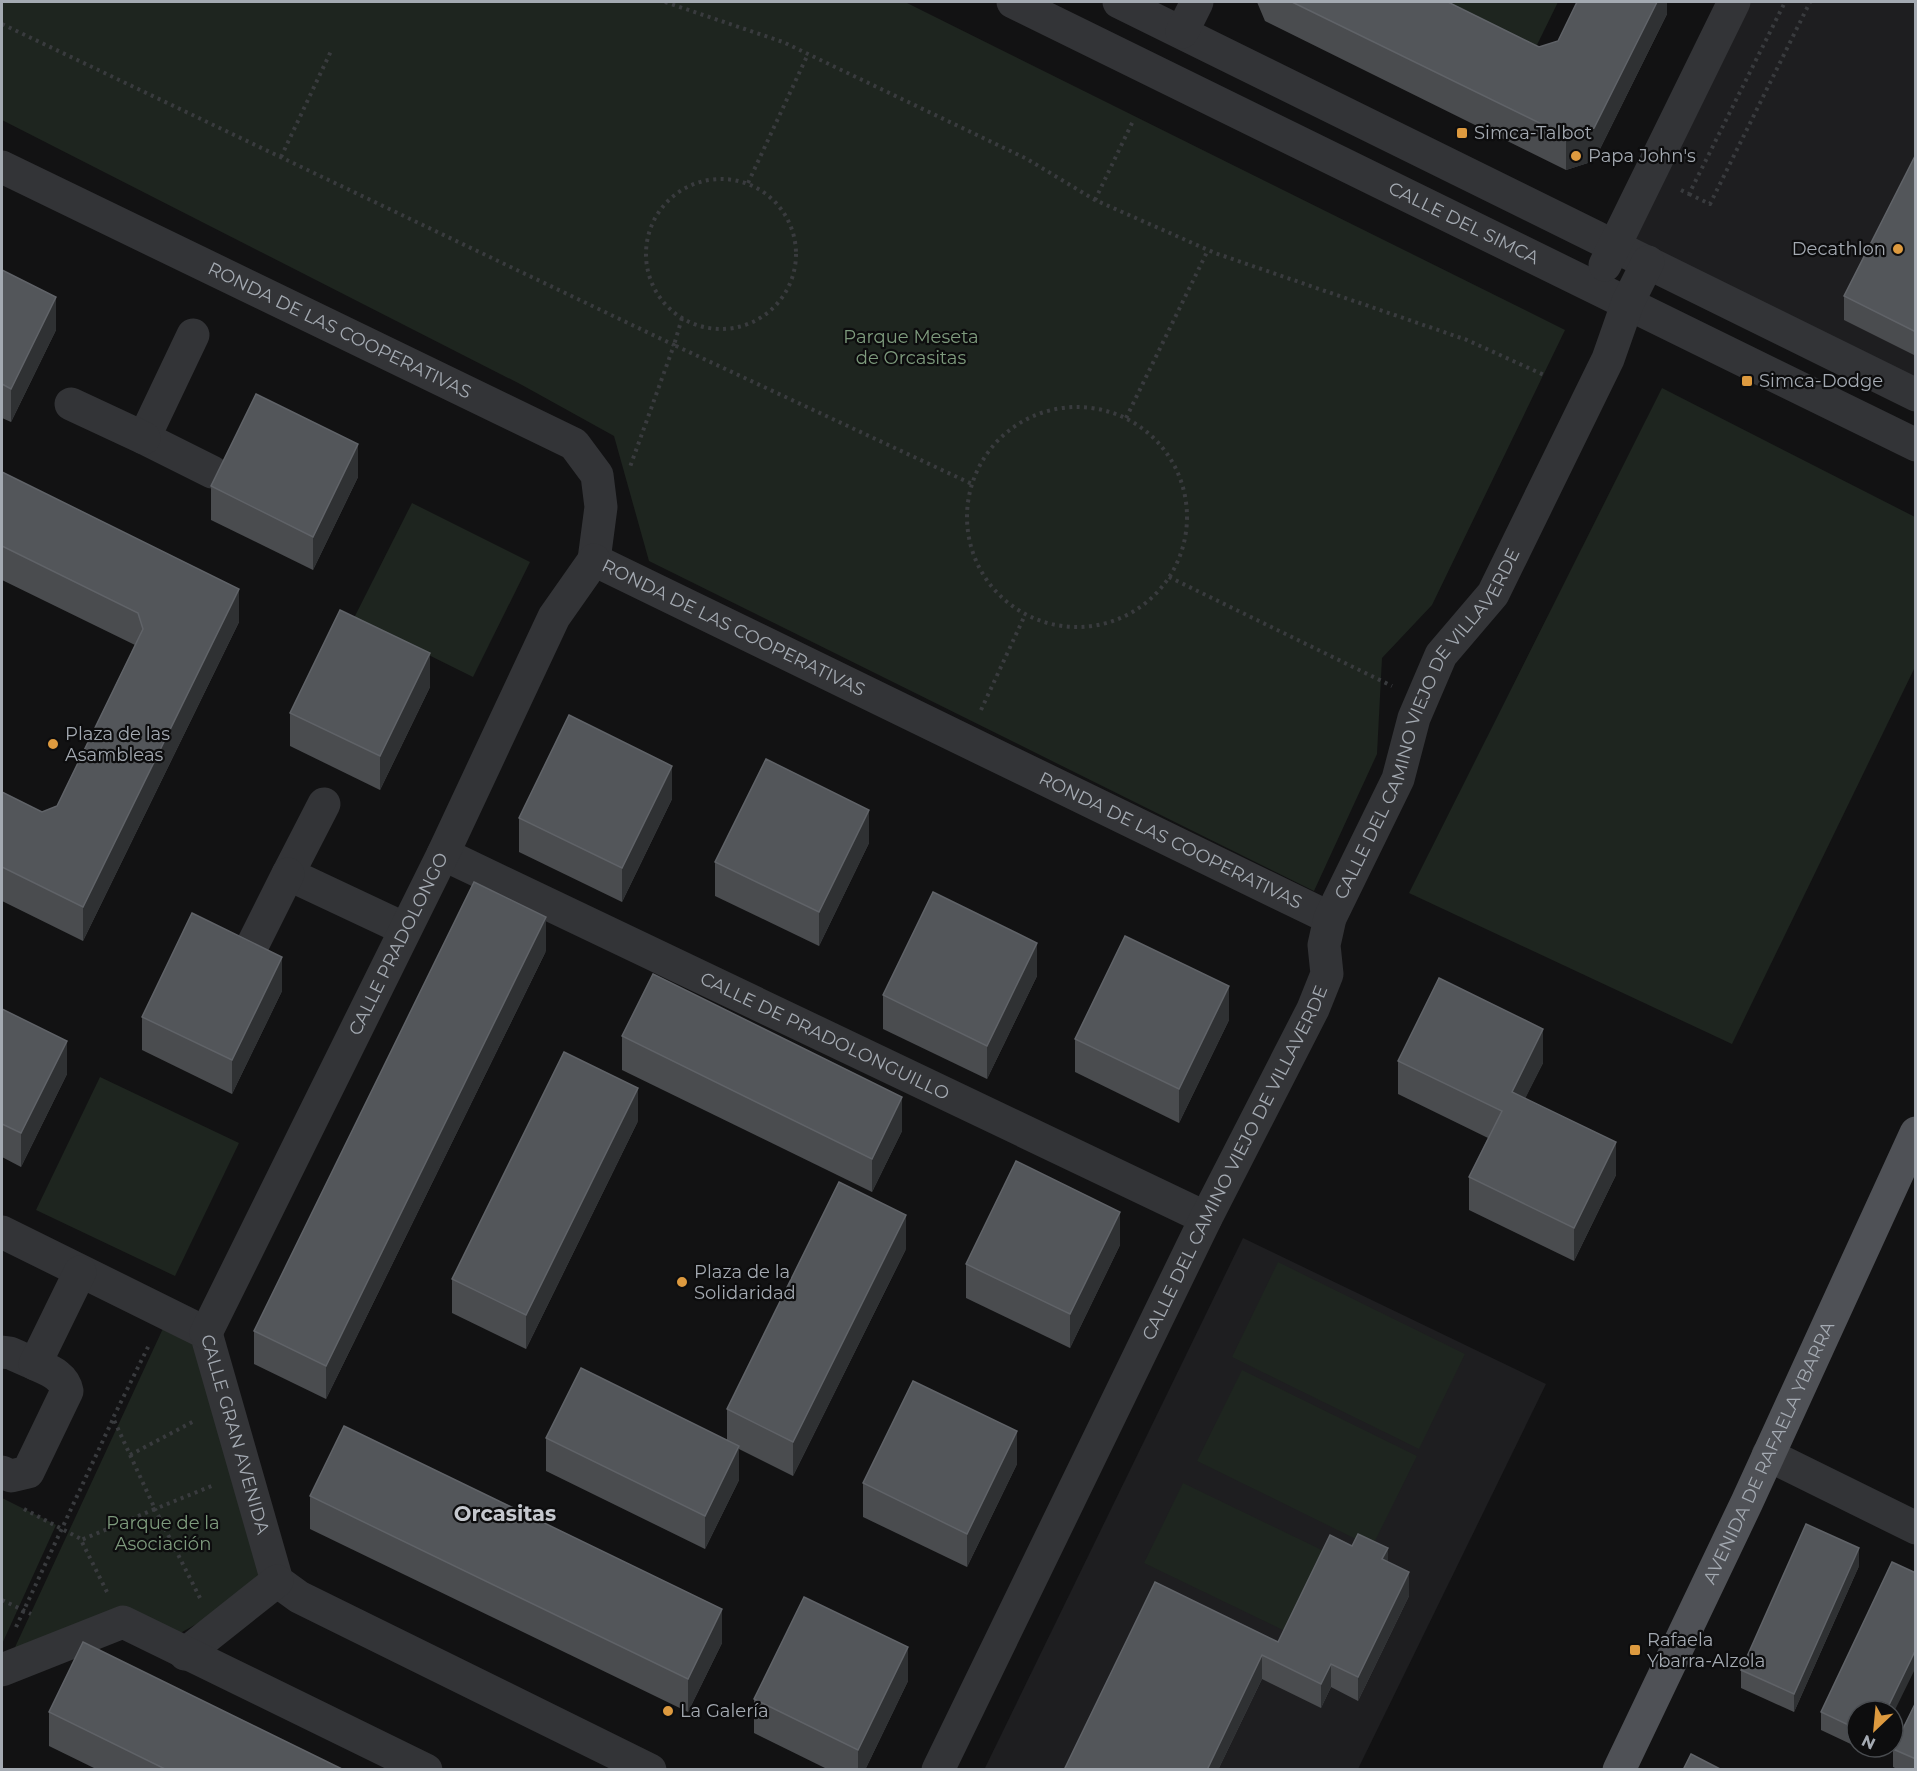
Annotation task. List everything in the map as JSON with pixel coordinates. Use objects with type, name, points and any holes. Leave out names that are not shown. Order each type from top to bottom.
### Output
[{"type":"main road","name":"AVENIDA DE RAFAELA YBARRA","points":[[1619,1770],[1768,1455],[1916,1133]]},
{"type":"street","name":"CALLE DEL SIMCA","points":[[1013,2],[1916,445]]},
{"type":"street","points":[[1119,2],[1614,244],[1916,395]]},
{"type":"street","points":[[1182,32],[1197,2]]},
{"type":"street","points":[[1595,286],[1734,2]]},
{"type":"street","name":"RONDA DE LAS COOPERATIVAS","points":[[2,167],[574,444],[597,475],[601,507],[594,560],[1330,918]]},
{"type":"street","name":"CALLE DEL CAMINO VIEJO DE VILLAVERDE","points":[[938,1770],[1206,1218],[1313,1009],[1327,974],[1324,945],[1330,918],[1398,779],[1414,718],[1441,655],[1493,594],[1608,359],[1628,302],[1648,262]]},
{"type":"street","points":[[144,438],[193,334]]},
{"type":"street","points":[[71,404],[212,472]]},
{"type":"street","name":"CALLE PRADOLONGO","points":[[206,1333],[443,854],[554,617],[594,560]]},
{"type":"street","points":[[249,952],[324,804]]},
{"type":"street","name":"CALLE DE PRADOLONGUILLO","points":[[443,854],[1206,1218]]},
{"type":"street","points":[[288,874],[405,929]]},
{"type":"street","name":"CALLE GRAN AVENIDA","points":[[2,1232],[206,1333],[277,1581]]},
{"type":"street","points":[[35,1364],[80,1272]]},
{"type":"street","points":[[2,1352],[10,1353],[58,1375],[66,1383],[67,1390],[28,1472],[11,1476],[2,1472]]},
{"type":"street","points":[[1768,1455],[1916,1528]]},
{"type":"street","points":[[185,1654],[277,1581],[309,1602],[650,1770]]},
{"type":"street","points":[[2,1670],[123,1622],[426,1770]]},
{"type":"path","points":[[665,2],[783,42],[1027,159],[1095,200],[1208,250],[1467,340],[1544,375]]},
{"type":"path","points":[[1689,194],[1785,2]]},
{"type":"path","points":[[1648,174],[1710,204],[1810,2]]},
{"type":"path","points":[[2,24],[674,345],[972,484]]},
{"type":"path","points":[[281,157],[331,51]]},
{"type":"path","points":[[748,183],[808,54]]},
{"type":"path","points":[[1095,200],[1134,118]]},
{"type":"path","points":[[724,178],[748,183],[775,203],[786,216],[795,238],[796,263],[789,287],[774,308],[754,322],[730,328],[705,328],[682,318],[663,302],[650,281],[645,256],[648,232],[659,210],[677,192],[699,181],[724,178]]},
{"type":"path","points":[[1126,418],[1208,250]]},
{"type":"path","points":[[626,479],[682,318]]},
{"type":"path","points":[[1089,408],[1126,418],[1155,439],[1175,467],[1186,500],[1186,535],[1175,568],[1155,596],[1127,616],[1093,627],[1059,626],[1025,615],[995,592],[975,560],[966,522],[972,484],[989,451],[1016,425],[1052,410],[1089,408]]},
{"type":"path","points":[[1169,577],[1421,700]]},
{"type":"path","points":[[980,712],[1025,615]]},
{"type":"path","points":[[15,1630],[165,1312]]},
{"type":"path","points":[[130,1455],[226,1404]]},
{"type":"path","points":[[113,1419],[204,1608]]},
{"type":"path","points":[[81,1540],[247,1472]]},
{"type":"path","points":[[20,1507],[81,1540],[123,1622]]},
{"type":"path","points":[[2,1600],[31,1614]]},
{"type":"shaded area","points":[[1734,2],[1915,2],[1915,395],[1614,244]]},
{"type":"shaded area","points":[[1243,1238],[1546,1384],[1358,1769],[984,1770]]},
{"type":"green space","name":"Parque Meseta de Orcasitas","points":[[2,2],[905,2],[1565,330],[1432,605],[1382,658],[1377,754],[1314,891],[649,561],[614,436],[522,385],[2,120]]},
{"type":"green space","points":[[1445,2],[1558,2],[1536,47]]},
{"type":"green space","points":[[1662,388],[1915,517],[1915,667],[1732,1044],[1409,893]]},
{"type":"green space","points":[[412,503],[530,562],[473,677],[354,618]]},
{"type":"green space","points":[[100,1077],[239,1143],[175,1276],[36,1210]]},
{"type":"green space","points":[[1278,1262],[1465,1354],[1419,1449],[1232,1357]]},
{"type":"green space","name":"Parque de la Asociación","points":[[166,1322],[196,1337],[267,1579],[175,1636],[130,1614],[10,1658]]},
{"type":"green space","points":[[1242,1370],[1417,1456],[1372,1547],[1197,1461]]},
{"type":"green space","points":[[1183,1483],[1326,1552],[1287,1632],[1144,1563]]},
{"type":"green space","name":"Parque de la Asociación","points":[[2,1498],[56,1525],[2,1644]]},
{"type":"building","points":[[1292,2],[1448,2],[1539,47],[1558,41],[1577,2],[1657,2],[1594,128],[1566,136]]},
{"type":"building","name":"Decathlon","points":[[1916,154],[1916,332],[1844,296]]},
{"type":"building","points":[[2,270],[56,297],[11,389],[2,384]]},
{"type":"building","points":[[256,394],[358,444],[313,537],[211,486]]},
{"type":"building","points":[[2,472],[239,589],[83,907],[2,867],[2,792],[42,812],[57,806],[143,629],[138,613],[2,546]]},
{"type":"building","points":[[340,610],[430,653],[380,756],[290,713]]},
{"type":"building","points":[[569,715],[672,766],[622,868],[519,818]]},
{"type":"building","points":[[766,759],[869,810],[819,912],[715,862]]},
{"type":"building","points":[[474,882],[546,917],[326,1366],[254,1331]]},
{"type":"building","points":[[933,892],[1037,943],[987,1046],[883,995]]},
{"type":"building","points":[[192,913],[282,957],[232,1060],[142,1017]]},
{"type":"building","points":[[1125,936],[1229,986],[1179,1089],[1075,1039]]},
{"type":"building","points":[[653,974],[902,1097],[872,1159],[622,1036]]},
{"type":"building","points":[[1439,978],[1543,1029],[1512,1092],[1616,1142],[1574,1228],[1469,1177],[1502,1111],[1398,1061]]},
{"type":"building","points":[[2,1009],[67,1041],[21,1133],[2,1124]]},
{"type":"building","points":[[564,1052],[638,1088],[526,1315],[452,1279]]},
{"type":"building","points":[[1016,1161],[1120,1212],[1070,1314],[966,1264]]},
{"type":"building","points":[[839,1182],[906,1215],[793,1442],[727,1409]]},
{"type":"building","points":[[581,1368],[739,1446],[705,1516],[546,1438]]},
{"type":"building","points":[[913,1381],[1017,1431],[967,1534],[863,1483]]},
{"type":"building","points":[[344,1426],[722,1609],[688,1679],[310,1496]]},
{"type":"building","points":[[1806,1524],[1859,1548],[1794,1694],[1741,1670]]},
{"type":"building","points":[[1358,1534],[1388,1548],[1382,1559],[1409,1572],[1358,1677],[1331,1664],[1321,1684],[1262,1655],[1207,1770],[1064,1770],[1155,1582],[1278,1642],[1330,1535],[1352,1546]]},
{"type":"building","points":[[1892,1562],[1916,1573],[1916,1649],[1892,1699],[1845,1699],[1845,1723],[1821,1712]]},
{"type":"building","points":[[804,1597],[908,1647],[858,1750],[754,1699]]},
{"type":"building","points":[[83,1642],[344,1770],[167,1770],[49,1712]]},
{"type":"building","points":[[1916,1702],[1916,1759],[1905,1754],[1905,1724]]},
{"type":"building","points":[[1691,1754],[1722,1770],[1683,1770]]},
{"type":"place","name":"Simca-Talbot","points":[[1462,133]]},
{"type":"place","name":"Papa John's","points":[[1576,156]]},
{"type":"place","name":"Decathlon","points":[[1898,249]]},
{"type":"place","name":"Simca-Dodge","points":[[1747,381]]},
{"type":"place","name":"Plaza de las Asambleas","points":[[53,744]]},
{"type":"place","name":"Plaza de la Solidaridad","points":[[682,1282]]},
{"type":"place","name":"Rafaela Ybarra-Alzola","points":[[1635,1650]]},
{"type":"place","name":"La Galería","points":[[668,1711]]},
{"type":"district","name":"Orcasitas","points":[[505,1514]]}]
